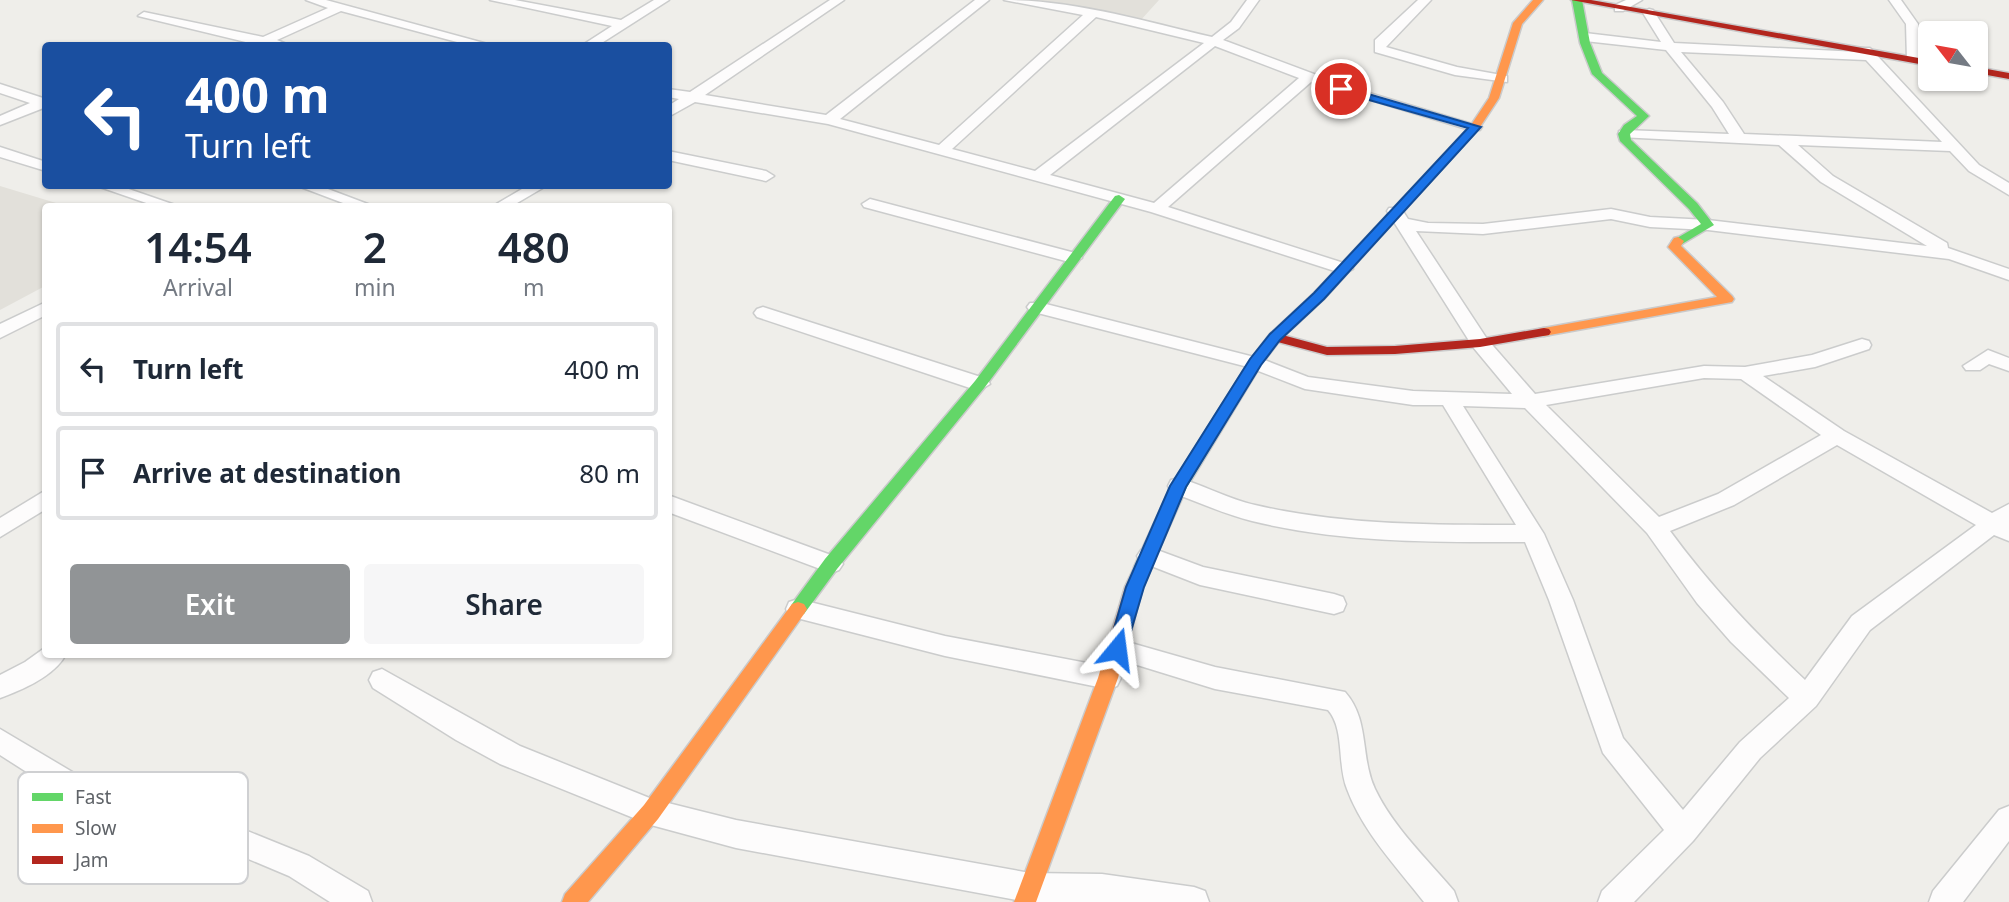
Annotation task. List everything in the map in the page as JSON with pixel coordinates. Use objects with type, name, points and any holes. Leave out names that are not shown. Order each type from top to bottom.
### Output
[{"type":"street","points":[[312,0],[474,42]]},
{"type":"street","points":[[496,0],[622,23]]},
{"type":"street","points":[[593,42],[663,0]]},
{"type":"street","points":[[672,111],[838,0]]},
{"type":"street","points":[[829,120],[983,0]]},
{"type":"street","points":[[1010,0],[1093,13],[1213,41],[1384,103],[1475,127]]},
{"type":"street","points":[[1036,178],[1240,21],[1253,0]]},
{"type":"street","points":[[1425,0],[1380,43],[1380,49],[1455,71],[1502,79]]},
{"type":"street","points":[[1028,895],[1108,678],[1135,587],[1178,486],[1255,363],[1275,337],[1399,217],[1475,127],[1494,98],[1502,79],[1518,23],[1538,0]]},
{"type":"street","points":[[1708,225],[1693,206],[1626,141],[1624,134],[1628,127],[1641,121],[1644,116],[1637,106],[1602,82],[1594,72],[1576,0],[1918,61]]},
{"type":"street","points":[[1619,8],[1636,0]]},
{"type":"street","points":[[1895,0],[1912,24],[1918,47]]},
{"type":"street","points":[[263,42],[340,7]]},
{"type":"street","points":[[940,152],[1093,13]]},
{"type":"street","points":[[1649,13],[1670,47],[1718,106],[1738,137]]},
{"type":"street","points":[[144,16],[257,42]]},
{"type":"street","points":[[1586,37],[1670,47],[1868,53],[1974,168],[2009,190]]},
{"type":"street","points":[[1988,73],[2009,76]]},
{"type":"street","points":[[1157,209],[1310,76]]},
{"type":"street","points":[[0,88],[42,102]]},
{"type":"street","points":[[672,94],[829,120],[1157,209],[1344,269]]},
{"type":"street","points":[[0,121],[42,104]]},
{"type":"street","points":[[1624,134],[1955,147]]},
{"type":"street","points":[[1784,141],[1827,179],[1952,254],[2009,275]]},
{"type":"street","points":[[0,152],[42,166]]},
{"type":"street","points":[[672,156],[766,176]]},
{"type":"street","points":[[115,189],[160,203]]},
{"type":"street","points":[[315,189],[356,203]]},
{"type":"street","points":[[507,203],[532,189]]},
{"type":"street","points":[[573,902],[652,812],[831,564],[980,384],[1119,199]]},
{"type":"street","points":[[870,204],[1073,258]]},
{"type":"street","points":[[1399,217],[1428,228],[1483,229],[1611,214],[1650,222],[1708,225],[1952,254]]},
{"type":"street","points":[[1399,217],[1480,343],[1530,401],[1655,527],[1705,596],[1740,635],[1807,698]]},
{"type":"street","points":[[1275,337],[1326,351],[1395,350],[1480,343],[1727,299],[1712,281],[1674,247],[1674,243],[1708,225]]},
{"type":"street","points":[[1036,307],[1255,363],[1305,383],[1378,395],[1530,401],[1704,372],[1745,373],[1815,361],[1862,345]]},
{"type":"street","points":[[0,332],[42,309]]},
{"type":"street","points":[[764,313],[980,384]]},
{"type":"street","points":[[1973,366],[1988,356],[2009,365]]},
{"type":"street","points":[[1613,902],[1683,831],[1750,750],[1807,698],[1861,623],[2003,523],[1837,436],[1745,373]]},
{"type":"street","points":[[1448,398],[1533,534],[1561,600],[1612,745],[1683,831]]},
{"type":"street","points":[[1655,527],[1677,522],[1731,497],[1789,460],[1837,436]]},
{"type":"street","points":[[1178,486],[1254,513],[1330,526],[1405,532],[1533,534]]},
{"type":"street","points":[[0,528],[42,501]]},
{"type":"street","points":[[672,504],[831,564]]},
{"type":"street","points":[[1149,556],[1199,576],[1334,604]]},
{"type":"street","points":[[798,610],[945,646],[1108,678]]},
{"type":"street","points":[[1117,649],[1215,678],[1336,699],[1348,717],[1355,773],[1363,796],[1443,902]]},
{"type":"street","points":[[0,687],[34,670],[49,658]]},
{"type":"street","points":[[382,680],[465,732],[510,755],[652,812],[737,834],[1028,895],[1102,889],[1194,902]]},
{"type":"street","points":[[0,741],[50,772]]},
{"type":"street","points":[[1944,902],[2009,819]]},
{"type":"street","points":[[248,845],[299,866],[357,902]]},
{"type":"shaded area","points":[[1033,0],[1159,0],[1140,21]]},
{"type":"shaded area","points":[[0,186],[56,203],[42,203],[42,288],[0,310]]},
{"type":"traffic: fast","points":[[1577,0],[1585,43],[1597,74],[1644,116],[1628,127],[1624,134],[1626,141],[1693,206],[1708,225],[1678,241]]},
{"type":"traffic: fast","points":[[798,609],[831,564],[980,384],[1119,199]]},
{"type":"traffic: fast","points":[[1143,567],[1179,486],[1255,363],[1275,337],[1319,296],[1378,232]]},
{"type":"traffic: slow","points":[[1378,232],[1475,127],[1494,98],[1518,23],[1538,0]]},
{"type":"traffic: slow","points":[[1544,332],[1727,299],[1674,247],[1678,241]]},
{"type":"traffic: slow","points":[[1025,902],[1108,678],[1134,587],[1143,567]]},
{"type":"traffic: slow","points":[[573,902],[651,812],[798,609]]},
{"type":"traffic: jam","points":[[1576,0],[1918,61]]},
{"type":"traffic: jam","points":[[1988,72],[2009,76]]},
{"type":"traffic: jam","points":[[1275,337],[1327,351],[1395,350],[1480,343],[1544,332]]},
{"type":"route","points":[[1117,649],[1135,587],[1178,486],[1255,363],[1275,337],[1319,296],[1475,127],[1341,89]]}]
